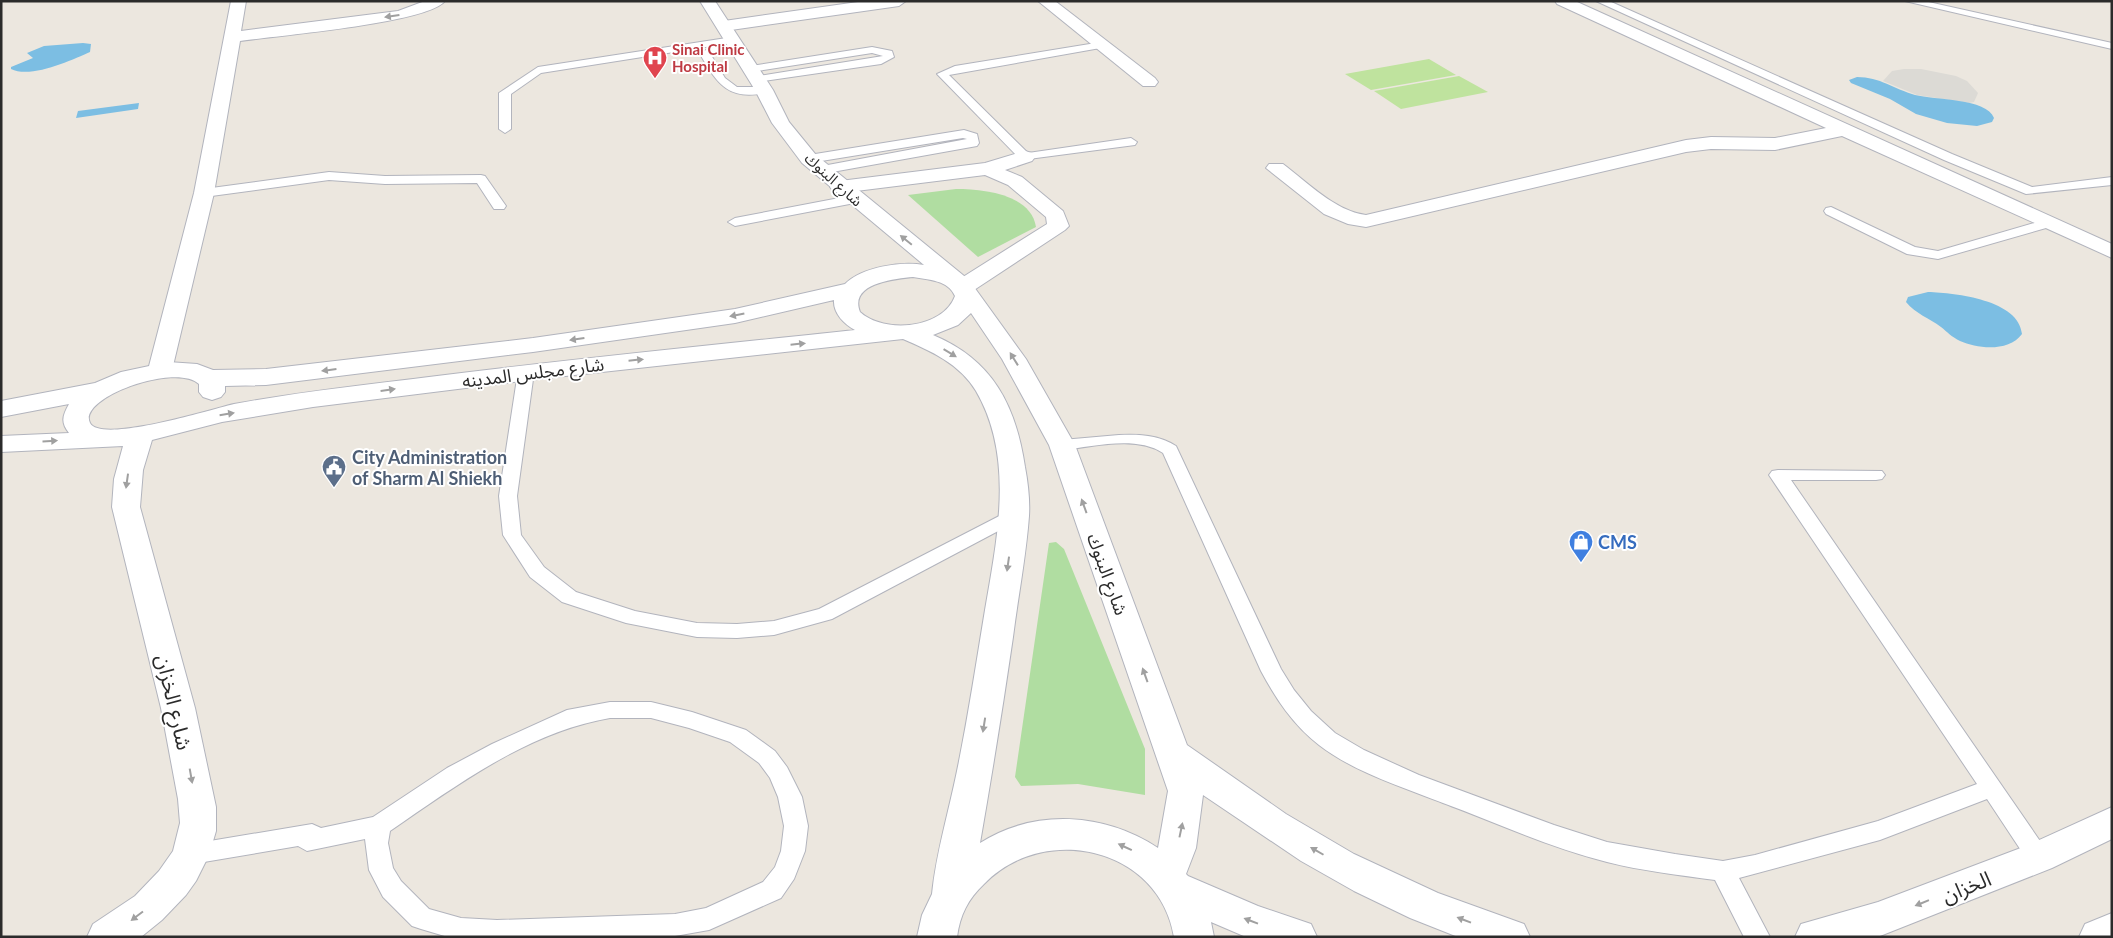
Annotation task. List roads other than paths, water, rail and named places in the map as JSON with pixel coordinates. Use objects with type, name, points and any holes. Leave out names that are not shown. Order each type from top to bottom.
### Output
[{"type":"main road","points":[[160,370],[204,193],[239,1]]},
{"type":"main road","name":"شارع البنوك","points":[[707,1],[758,80],[781,123],[811,161],[962,287],[981,310],[1014,359],[1062,445],[1186,791],[1171,883]]},
{"type":"main road","points":[[724,26],[899,1]]},
{"type":"main road","points":[[1046,1],[1149,82]]},
{"type":"main road","points":[[1562,1],[2112,252]]},
{"type":"main road","points":[[233,38],[399,15],[436,2]]},
{"type":"main road","points":[[1276,168],[1342,216],[1349,220],[1366,221],[1686,146],[1711,143],[1775,144],[1844,130]]},
{"type":"main road","points":[[848,193],[986,169],[1025,157]]},
{"type":"main road","points":[[853,289],[847,298],[846,306],[850,315],[859,323],[872,328],[906,332],[928,330],[956,318],[964,309],[967,300],[962,287],[1058,226],[1056,215],[1015,181],[986,169]]},
{"type":"main road","name":"شارع مجلس المدينه","points":[[104,389],[121,380],[160,370],[188,369],[200,372],[206,377],[237,379],[266,377],[533,345],[735,316],[853,289],[879,275],[904,270],[930,272],[962,287]]},
{"type":"main road","points":[[906,332],[932,343],[960,359],[986,386],[1000,418],[1009,451],[1014,482],[1015,515],[983,729],[952,893],[938,925],[937,937]]},
{"type":"main road","name":"شارع مجلس المدينه","points":[[152,432],[214,416],[271,406],[526,372],[906,332]]},
{"type":"main road","points":[[526,372],[533,345]]},
{"type":"main road","points":[[1,444],[106,439],[152,432],[188,416],[207,401],[212,392],[212,383],[206,377]]},
{"type":"main road","points":[[1,408],[45,402],[104,389]]},
{"type":"main road","points":[[104,389],[86,402],[76,415],[77,426],[88,434],[106,439]]},
{"type":"main road","name":"شارع الخزان","points":[[107,937],[143,912],[164,893],[180,873],[192,854],[199,822],[186,742],[126,507],[127,476],[132,456],[152,432]]},
{"type":"main road","points":[[1173,754],[1290,836],[1352,871],[1420,903],[1510,937]]},
{"type":"main road","name":"الخزان","points":[[1815,937],[1880,920],[2040,857],[2112,822]]},
{"type":"main road","points":[[952,893],[973,866],[1002,847],[1036,835],[1071,832],[1107,839],[1139,854],[1171,883],[1248,920],[1297,937]]},
{"type":"main road","points":[[1171,883],[1192,921],[1194,937]]},
{"type":"main road","points":[[2099,937],[2112,931]]},
{"type":"lane","points":[[1601,1],[1948,157],[2031,191]]},
{"type":"lane","points":[[1910,1],[2112,46]]},
{"type":"lane","points":[[733,40],[704,54],[725,86],[745,93],[758,80],[872,50],[881,50],[889,57],[881,60],[758,80]]},
{"type":"lane","points":[[505,130],[505,93],[538,70],[733,40]]},
{"type":"lane","points":[[1102,45],[955,69],[942,74],[1025,157],[1131,142]]},
{"type":"lane","points":[[964,134],[973,137],[973,143],[961,145],[811,161],[964,134]]},
{"type":"lane","points":[[204,193],[329,176],[386,180],[481,179],[499,206]]},
{"type":"lane","points":[[1990,197],[2112,182]]},
{"type":"lane","points":[[735,222],[848,193]]},
{"type":"lane","points":[[1831,211],[1912,251],[1938,254],[2048,223]]},
{"type":"lane","points":[[526,372],[508,496],[512,535],[536,572],[569,597],[634,618],[697,630],[738,631],[783,625],[825,614],[1015,515]]},
{"type":"lane","points":[[1062,445],[1143,440],[1164,444],[1170,450],[1271,671],[1292,703],[1326,739],[1356,756],[1412,781],[1549,834],[1608,852],[1723,871],[1815,850],[1880,830],[1992,788]]},
{"type":"lane","points":[[1876,475],[1778,475],[2040,857]]},
{"type":"lane","points":[[192,854],[312,834],[307,841],[379,826],[455,774],[531,734],[575,716],[610,710],[652,710],[692,720],[738,736],[767,757],[779,774],[790,798],[796,826],[793,851],[785,872],[772,890],[709,919],[675,925],[497,931],[461,929],[421,918],[392,890],[381,870],[376,843],[379,826]]},
{"type":"lane","points":[[1723,871],[1757,937]]},
{"type":"water","points":[[91,44],[90,52],[62,64],[29,72],[11,69],[11,67],[33,58],[27,53],[44,46]]},
{"type":"water","points":[[1857,77],[1880,81],[1915,95],[1971,103],[1989,111],[1994,118],[1992,122],[1977,126],[1947,123],[1916,114],[1890,99],[1851,83],[1849,80]]},
{"type":"water","points":[[139,103],[138,109],[76,118],[78,111]]},
{"type":"water","points":[[1928,292],[1969,297],[1998,306],[2010,313],[2018,322],[2022,334],[2009,344],[1993,347],[1975,346],[1960,341],[1914,310],[1906,302],[1908,297]]},
{"type":"place","name":"Sinai Clinic Hospital","points":[[655,79]]},
{"type":"place","name":"City Administration of Sharm Al Shiekh","points":[[334,488]]},
{"type":"place","name":"CMS","points":[[1581,563]]}]
